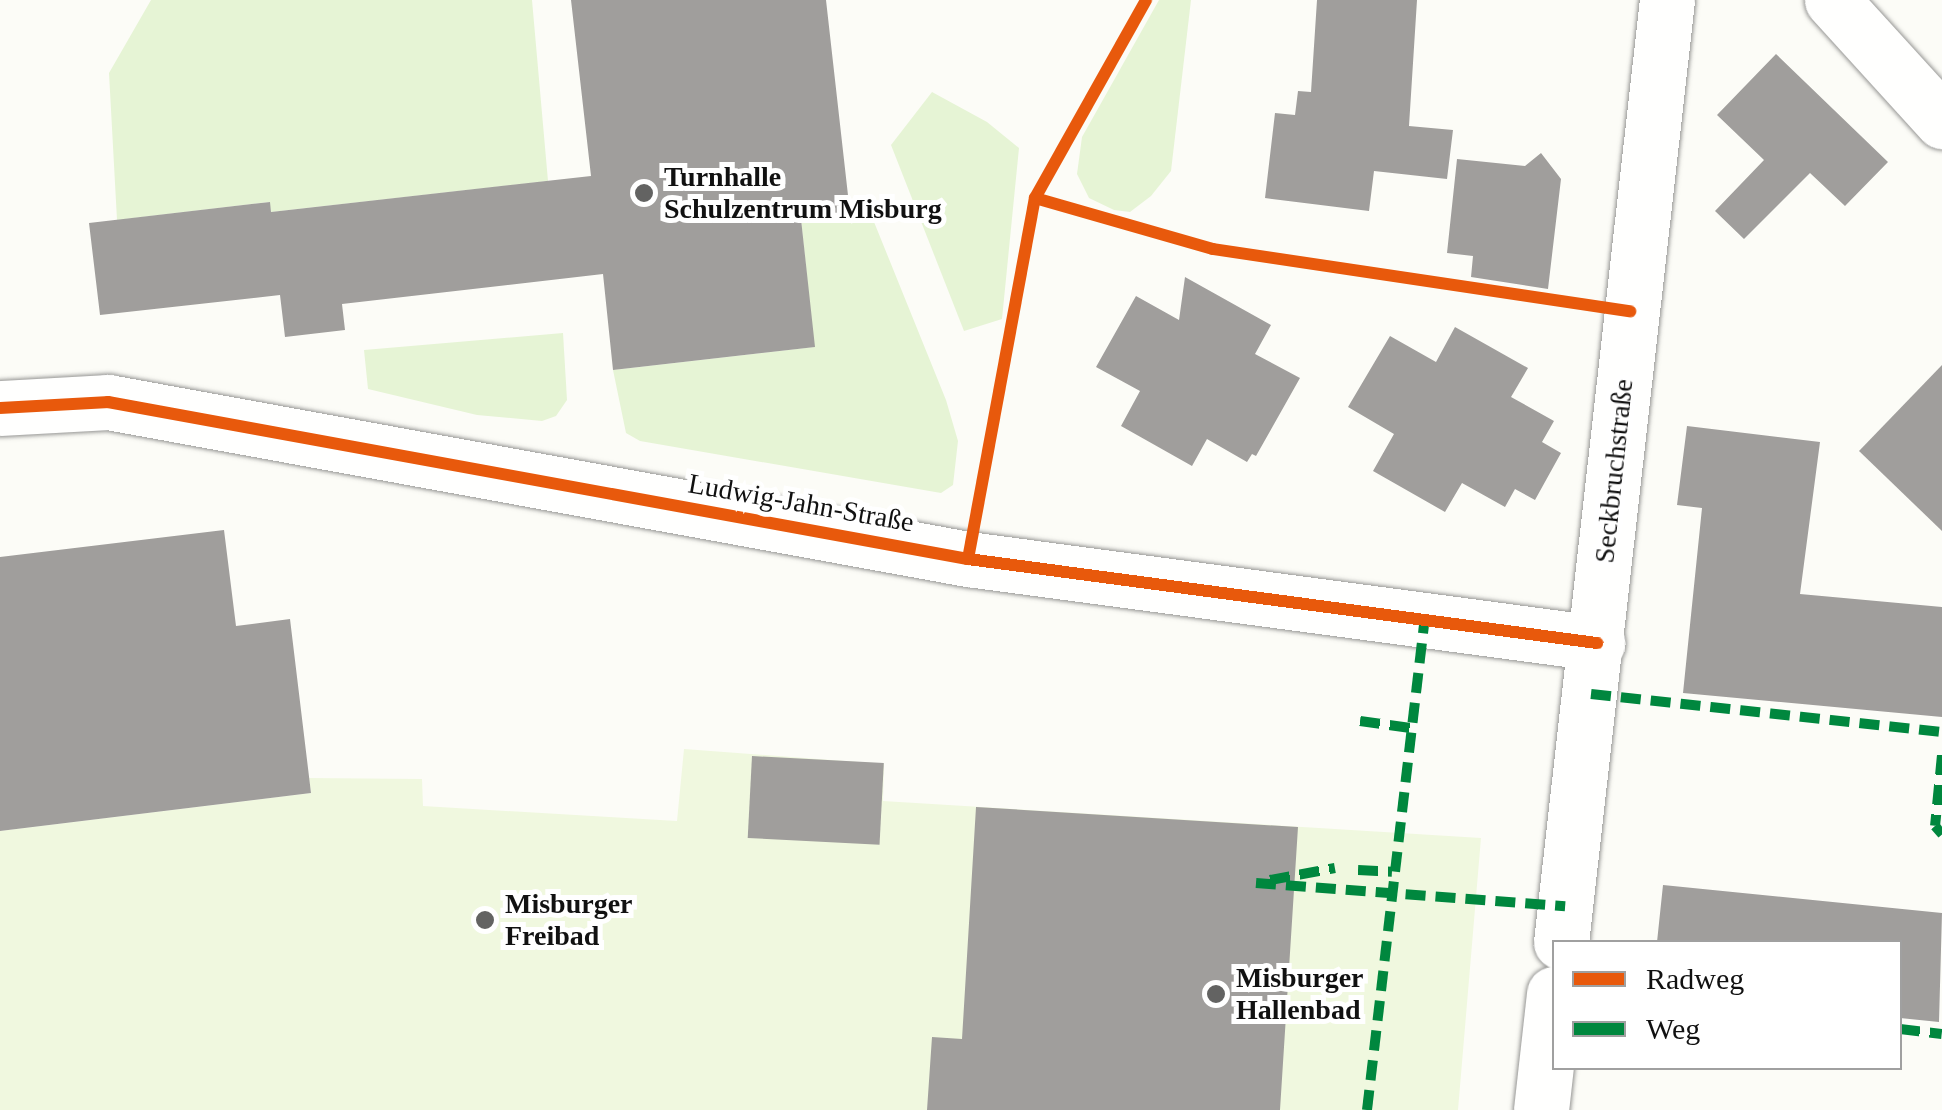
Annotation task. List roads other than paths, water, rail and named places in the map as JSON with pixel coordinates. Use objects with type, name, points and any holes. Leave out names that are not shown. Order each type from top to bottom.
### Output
[{"type":"street","name":"Seckbruchstraße","points":[[1560,940],[1597,643],[1667,0]]},
{"type":"street","points":[[1832,0],[1942,121]]},
{"type":"street","name":"Ludwig-Jahn-Straße","points":[[0,408],[108,402],[968,559],[1597,643]]},
{"type":"street","points":[[1540,1110],[1552,1011]]},
{"type":"place","name":"Turnhalle Schulzentrum Misburg","points":[[644,193]]},
{"type":"place","name":"Misburger Freibad","points":[[485,920]]},
{"type":"place","name":"Misburger Hallenbad","points":[[1216,994]]}]
